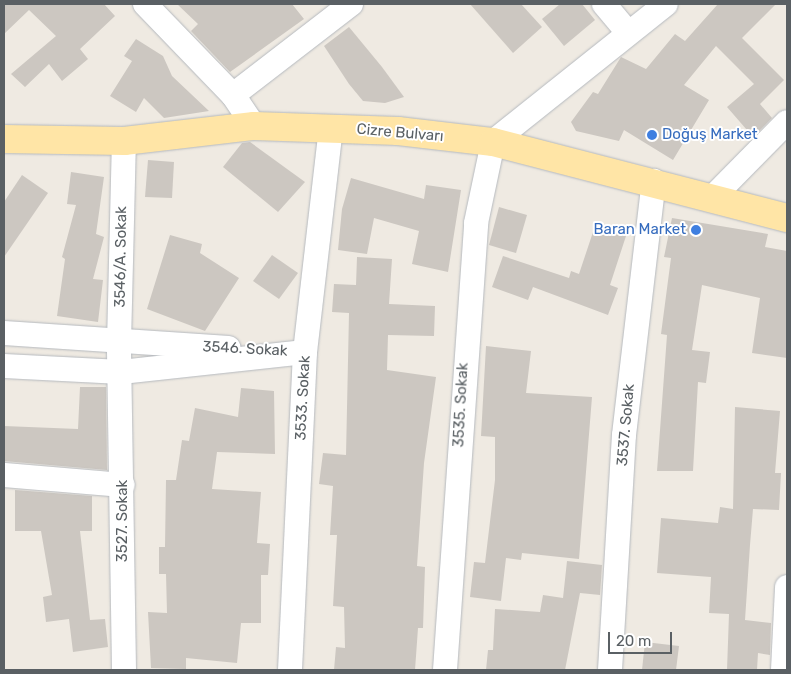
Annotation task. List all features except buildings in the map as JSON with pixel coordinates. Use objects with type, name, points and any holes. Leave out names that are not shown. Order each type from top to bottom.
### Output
[{"type":"main road","name":"Cizre Bulvarı","points":[[4,139],[124,141],[254,126],[331,127],[493,142],[654,181],[787,218]]},
{"type":"street","points":[[145,4],[233,94],[254,126]]},
{"type":"street","points":[[233,94],[351,4]]},
{"type":"street","points":[[604,4],[628,33]]},
{"type":"street","points":[[493,142],[666,4]]},
{"type":"street","points":[[713,197],[787,122]]},
{"type":"street","name":"3533. Sokak","points":[[290,670],[305,352],[331,127]]},
{"type":"street","name":"3546/A. Sokak","points":[[120,372],[119,343],[124,141]]},
{"type":"street","name":"3535. Sokak","points":[[445,670],[476,223],[493,142]]},
{"type":"street","name":"3537. Sokak","points":[[610,670],[624,435],[654,181]]},
{"type":"street","name":"3546. Sokak","points":[[4,332],[119,343],[305,352]]},
{"type":"street","name":"3546. Sokak","points":[[4,366],[120,372],[305,352]]},
{"type":"street","name":"3527. Sokak","points":[[120,372],[124,486],[124,670]]},
{"type":"street","points":[[4,475],[124,486]]},
{"type":"street","points":[[783,670],[787,587]]},
{"type":"place","name":"Doğuş Market","points":[[652,135]]},
{"type":"place","name":"Baran Market","points":[[696,230]]}]
